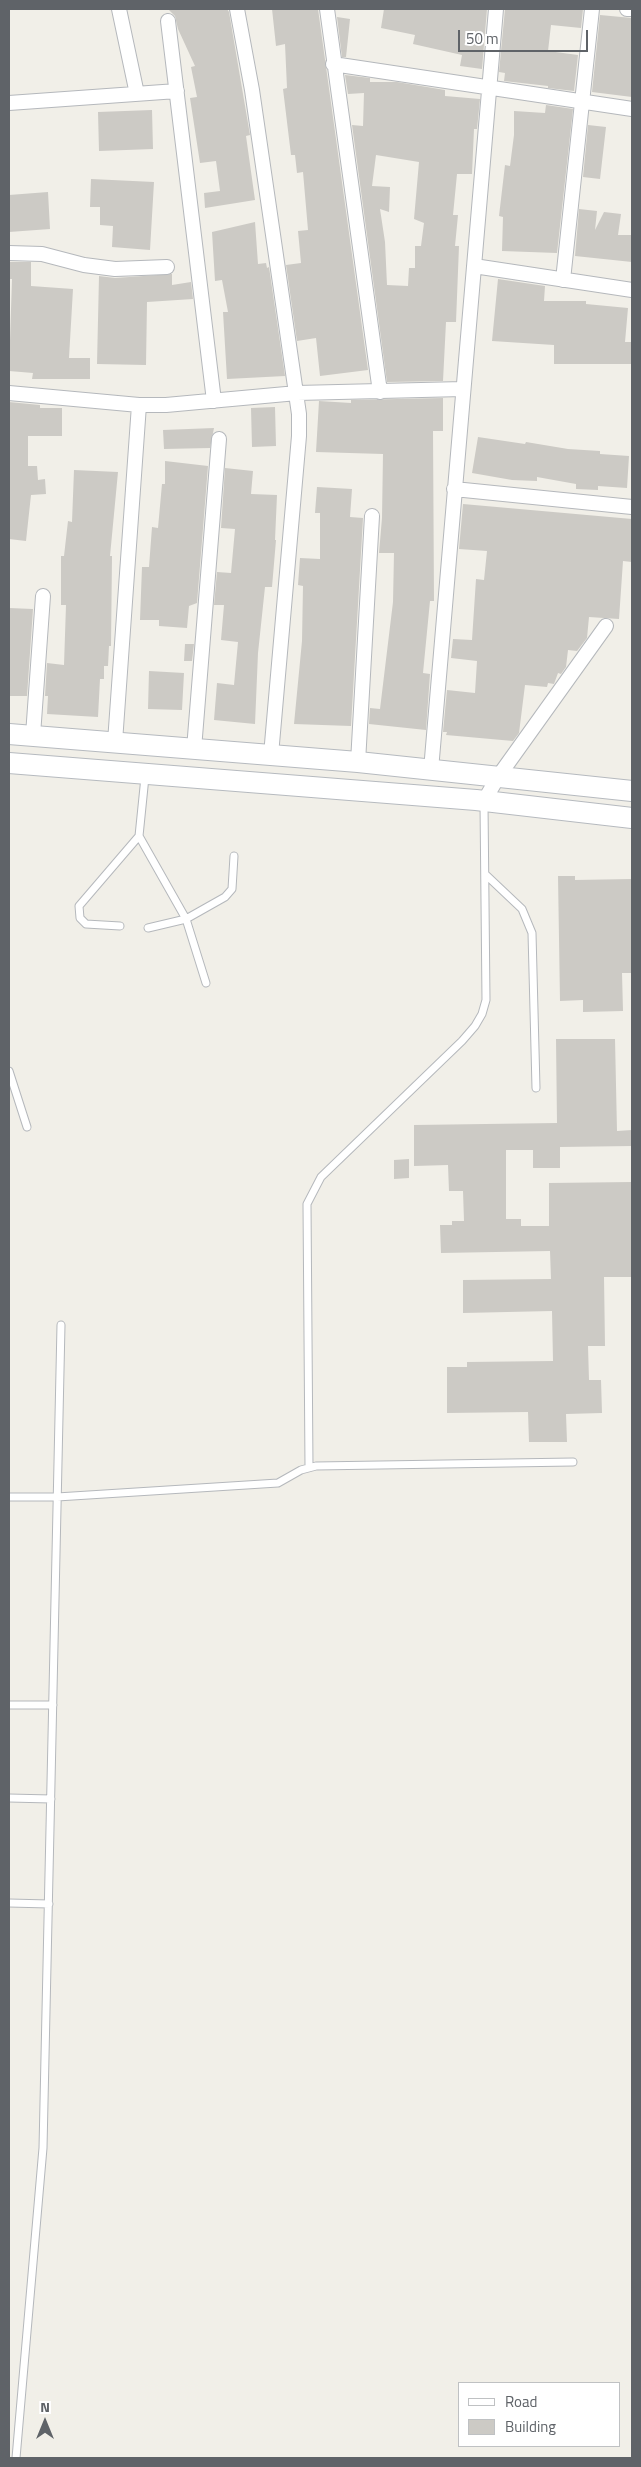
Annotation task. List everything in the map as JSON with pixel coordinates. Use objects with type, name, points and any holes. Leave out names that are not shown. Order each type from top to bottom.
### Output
[{"type":"main road","points":[[9,734],[358,762],[632,791]]},
{"type":"main road","points":[[9,763],[484,801],[632,818]]},
{"type":"street","points":[[119,9],[138,94]]},
{"type":"street","points":[[237,9],[252,90],[297,393],[299,436],[271,755]]},
{"type":"street","points":[[327,9],[333,64],[348,158],[380,392]]},
{"type":"street","points":[[431,770],[496,9]]},
{"type":"street","points":[[563,280],[592,9]]},
{"type":"street","points":[[627,9],[632,10]]},
{"type":"street","points":[[168,22],[214,401]]},
{"type":"street","points":[[333,64],[632,109]]},
{"type":"street","points":[[9,103],[177,91]]},
{"type":"street","points":[[9,253],[42,254],[84,265],[115,269],[167,267]]},
{"type":"street","points":[[474,266],[632,290]]},
{"type":"street","points":[[9,393],[139,405],[214,401],[297,393],[463,389]]},
{"type":"street","points":[[115,742],[139,405]]},
{"type":"street","points":[[194,750],[219,439]]},
{"type":"street","points":[[454,489],[632,507]]},
{"type":"street","points":[[358,762],[372,516]]},
{"type":"street","points":[[33,735],[43,596]]},
{"type":"street","points":[[484,801],[498,777],[606,626]]},
{"type":"lane","points":[[120,926],[86,924],[80,918],[79,906],[133,846],[139,836],[145,774]]},
{"type":"lane","points":[[309,1467],[307,1204],[321,1177],[462,1041],[475,1026],[482,1014],[486,1000],[484,801]]},
{"type":"lane","points":[[139,836],[186,919],[206,983]]},
{"type":"lane","points":[[148,928],[186,919],[229,894],[232,889],[234,856]]},
{"type":"lane","points":[[485,874],[522,909],[532,933],[536,1088]]},
{"type":"lane","points":[[9,1071],[27,1127]]},
{"type":"lane","points":[[16,2458],[43,2148],[61,1324]]},
{"type":"lane","points":[[9,1497],[57,1497],[278,1484],[309,1467],[574,1462]]},
{"type":"lane","points":[[9,1705],[53,1706]]},
{"type":"lane","points":[[9,1798],[51,1799]]},
{"type":"lane","points":[[9,1903],[49,1904]]},
{"type":"building","points":[[168,9],[227,9],[229,12],[250,135],[246,136],[255,200],[205,208],[204,193],[220,191],[216,161],[200,163],[190,98],[197,97],[191,67],[195,66],[178,29],[175,16]]},
{"type":"building","points":[[272,9],[318,9],[368,370],[320,376],[316,338],[297,341],[286,265],[301,263],[298,231],[308,230],[303,172],[297,173],[295,155],[291,155],[283,89],[287,88],[285,44],[276,46]]},
{"type":"building","points":[[384,9],[487,9],[482,69],[460,66],[462,55],[413,44],[415,35],[381,28]]},
{"type":"building","points":[[505,9],[583,9],[581,28],[551,25],[548,51],[578,55],[574,91],[504,81],[505,73],[499,72]]},
{"type":"building","points":[[600,15],[632,18],[632,97],[592,92]]},
{"type":"building","points":[[337,17],[350,19],[346,57],[342,57]]},
{"type":"building","points":[[345,75],[370,78],[370,82],[397,82],[445,90],[445,96],[480,99],[477,129],[474,129],[472,174],[457,174],[453,215],[458,215],[455,246],[459,246],[456,322],[446,322],[443,381],[387,382],[352,125],[363,126],[364,93],[348,94]],"holes":[[[376,155],[419,162],[414,219],[424,223],[421,246],[415,246],[415,268],[409,268],[408,286],[387,285],[385,242],[380,209],[389,212],[390,187],[372,186]]]},
{"type":"building","points":[[546,105],[573,109],[557,253],[502,251],[503,217],[499,216],[505,165],[510,166],[514,135],[514,111],[545,113]]},
{"type":"building","points":[[152,110],[153,149],[99,151],[98,112]]},
{"type":"building","points":[[588,125],[606,127],[600,179],[583,177]]},
{"type":"building","points":[[91,179],[154,182],[150,250],[112,247],[113,226],[100,225],[100,207],[90,207]]},
{"type":"building","points":[[48,192],[50,229],[9,232],[9,195]]},
{"type":"building","points":[[579,209],[597,211],[595,230],[604,212],[621,214],[618,235],[632,235],[632,262],[575,256]]},
{"type":"building","points":[[255,222],[258,264],[266,263],[267,268],[269,267],[285,376],[227,379],[223,312],[228,312],[222,280],[215,281],[212,232]]},
{"type":"building","points":[[9,262],[31,262],[31,286],[73,289],[69,358],[90,358],[90,379],[32,379],[33,373],[9,371],[12,279],[9,279]]},
{"type":"building","points":[[172,274],[172,285],[191,282],[193,299],[147,302],[146,365],[97,364],[99,276],[115,278]]},
{"type":"building","points":[[498,279],[545,286],[544,301],[586,301],[586,304],[628,308],[625,342],[632,342],[632,364],[554,364],[554,345],[492,341]]},
{"type":"building","points":[[443,398],[443,431],[433,431],[434,601],[430,601],[423,673],[430,674],[426,730],[369,724],[370,708],[380,709],[393,602],[394,553],[379,553],[382,518],[383,454],[316,452],[319,401],[351,403],[351,400]]},
{"type":"building","points":[[9,402],[40,405],[40,408],[62,408],[62,436],[28,436],[28,466],[37,466],[38,480],[45,479],[46,494],[31,495],[26,541],[9,539]]},
{"type":"building","points":[[275,407],[276,446],[252,447],[251,408]]},
{"type":"building","points":[[214,428],[210,448],[164,449],[163,430]]},
{"type":"building","points":[[478,437],[568,449],[600,451],[600,454],[629,456],[627,488],[598,486],[598,490],[576,489],[576,484],[537,477],[537,481],[512,480],[472,473]]},
{"type":"building","points":[[165,461],[208,466],[197,603],[189,606],[187,628],[159,626],[159,620],[140,620],[142,567],[149,567],[152,527],[158,528],[162,484],[165,484]]},
{"type":"building","points":[[225,468],[253,471],[251,494],[277,495],[272,587],[265,587],[258,653],[255,724],[214,720],[217,683],[234,685],[238,642],[221,640],[224,605],[214,605],[217,572],[231,573],[235,529],[221,528]]},
{"type":"building","points":[[74,470],[118,472],[110,556],[112,556],[111,646],[109,646],[108,666],[104,666],[104,679],[100,679],[98,717],[47,714],[48,696],[45,696],[47,663],[64,665],[66,605],[61,605],[61,556],[64,556],[68,521],[72,522]]},
{"type":"building","points":[[317,487],[352,489],[350,517],[363,518],[351,726],[294,724],[302,641],[303,586],[298,585],[300,558],[320,559],[320,513],[315,513]]},
{"type":"building","points":[[463,504],[632,519],[632,562],[623,561],[619,619],[589,617],[587,638],[577,651],[568,650],[566,667],[561,674],[558,673],[554,684],[548,683],[547,687],[525,685],[519,733],[513,741],[446,735],[447,732],[443,732],[447,690],[475,693],[477,661],[451,658],[453,639],[472,640],[476,579],[484,580],[487,551],[459,549]]},
{"type":"building","points":[[9,608],[33,609],[27,696],[9,696]]},
{"type":"building","points":[[185,644],[194,644],[192,661],[184,661]]},
{"type":"building","points":[[149,671],[184,673],[182,710],[148,709]]},
{"type":"building","points":[[558,876],[575,876],[575,880],[632,879],[632,973],[622,973],[623,1011],[583,1012],[583,1000],[560,1001]]},
{"type":"building","points":[[556,1039],[615,1039],[617,1131],[632,1130],[632,1146],[560,1147],[560,1168],[533,1168],[533,1150],[506,1150],[506,1219],[521,1219],[521,1226],[549,1226],[549,1183],[632,1182],[632,1277],[604,1277],[605,1346],[588,1346],[589,1380],[601,1380],[602,1413],[566,1414],[567,1442],[529,1442],[528,1412],[447,1413],[447,1367],[467,1367],[467,1362],[553,1361],[552,1311],[463,1313],[463,1280],[551,1279],[550,1251],[441,1253],[440,1225],[452,1225],[452,1221],[464,1221],[463,1191],[449,1191],[448,1165],[414,1166],[414,1125],[557,1123]]},
{"type":"building","points":[[409,1159],[409,1178],[394,1179],[394,1160]]}]
